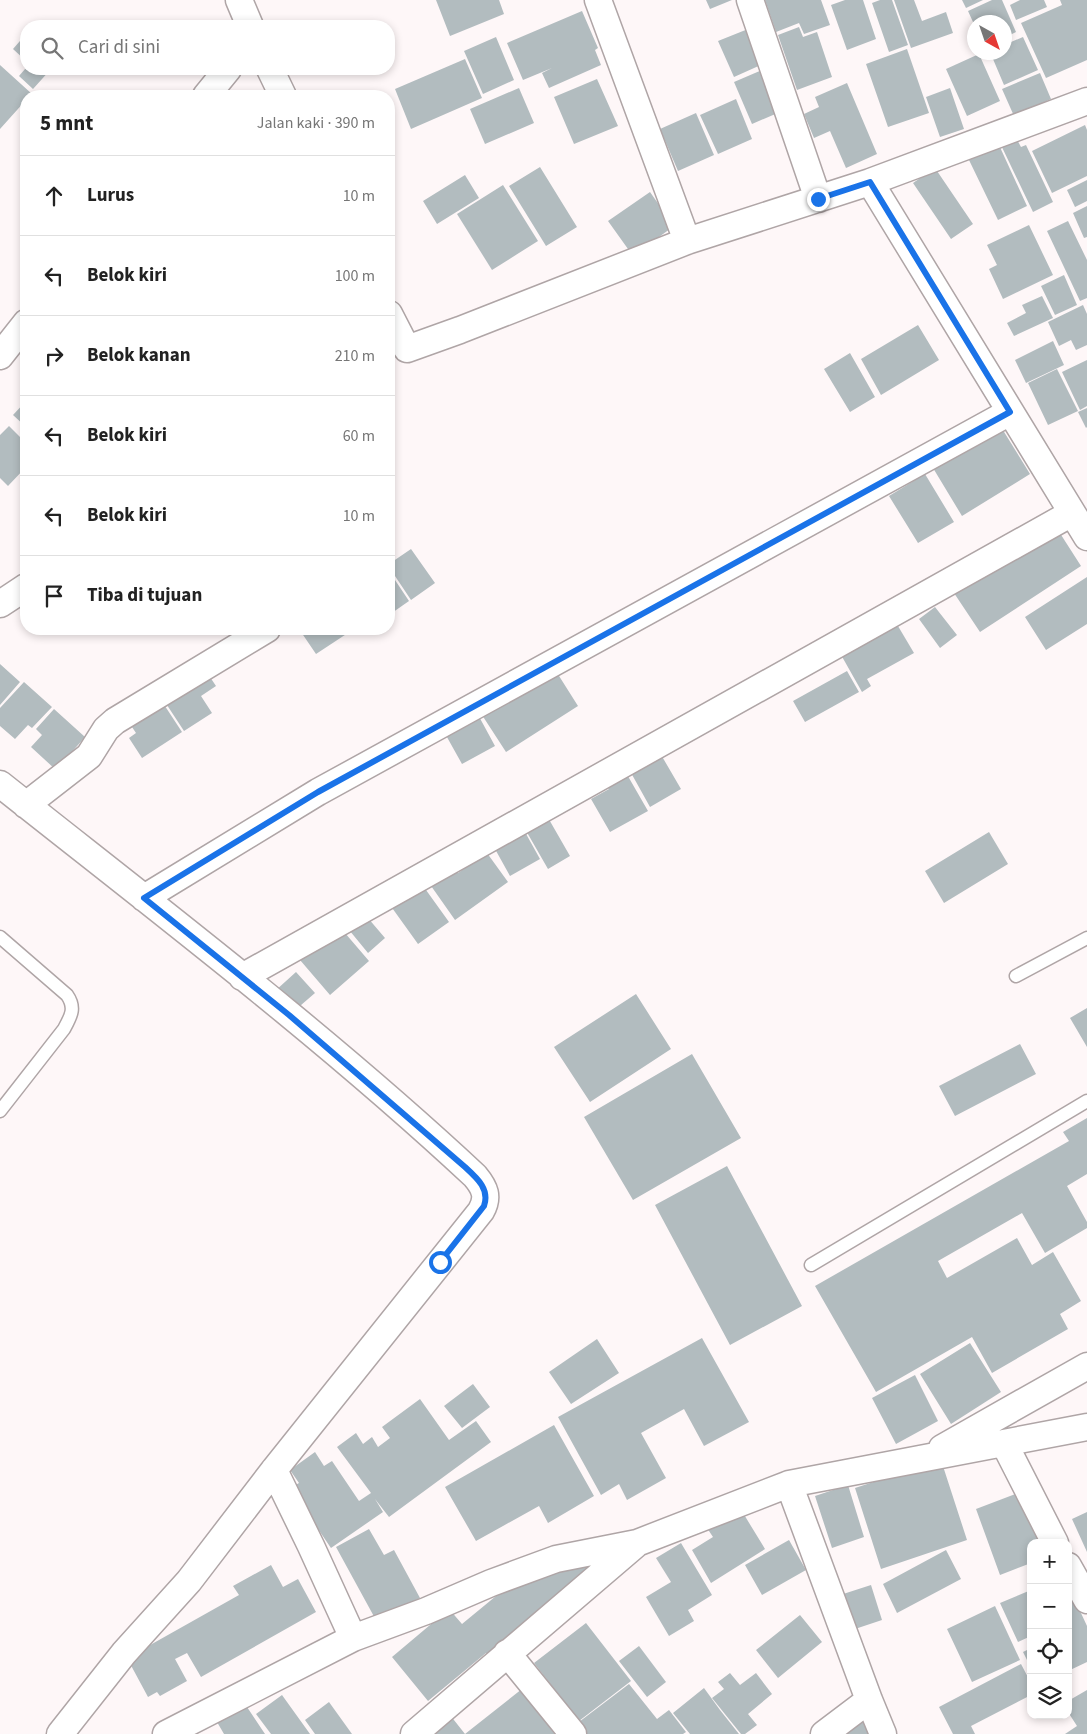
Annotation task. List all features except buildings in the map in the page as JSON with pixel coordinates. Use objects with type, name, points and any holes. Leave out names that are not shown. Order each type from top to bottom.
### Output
[{"type":"street","points":[[240,0],[248,20]]},
{"type":"street","points":[[598,0],[686,241]]},
{"type":"street","points":[[750,0],[818,199]]},
{"type":"street","points":[[211,90],[223,75]]},
{"type":"street","points":[[273,75],[280,90]]},
{"type":"street","points":[[395,341],[398,355],[686,241],[870,182],[1086,105]]},
{"type":"street","points":[[870,182],[1087,538]]},
{"type":"street","points":[[0,356],[20,331]]},
{"type":"street","points":[[144,898],[318,792],[1010,412]]},
{"type":"street","points":[[242,977],[1072,513]]},
{"type":"street","points":[[0,604],[20,591]]},
{"type":"street","points":[[26,805],[89,756],[106,729],[114,721],[257,635]]},
{"type":"street","points":[[0,784],[242,977],[357,1073],[465,1167],[480,1182],[486,1196],[481,1211],[274,1470],[189,1581],[124,1653],[60,1734]]},
{"type":"street","points":[[925,1458],[1087,1366]]},
{"type":"street","points":[[166,1734],[353,1638],[426,1611],[491,1582],[556,1559],[637,1543],[789,1484],[1087,1428]]},
{"type":"street","points":[[1004,1443],[1053,1539]]},
{"type":"street","points":[[274,1470],[353,1638]]},
{"type":"street","points":[[789,1484],[883,1734]]},
{"type":"street","points":[[414,1734],[637,1543]]},
{"type":"street","points":[[1072,1573],[1087,1600]]},
{"type":"street","points":[[507,1653],[573,1734]]},
{"type":"street","points":[[824,1734],[869,1700]]},
{"type":"lane","points":[[0,937],[67,995],[72,1005],[70,1016],[64,1029],[0,1111]]},
{"type":"lane","points":[[1016,976],[1087,938]]},
{"type":"lane","points":[[811,1265],[1087,1101]]},
{"type":"route","points":[[440,1262],[484,1206],[486,1196],[480,1182],[289,1015],[144,898],[318,792],[1010,412],[870,182],[818,199]]}]
